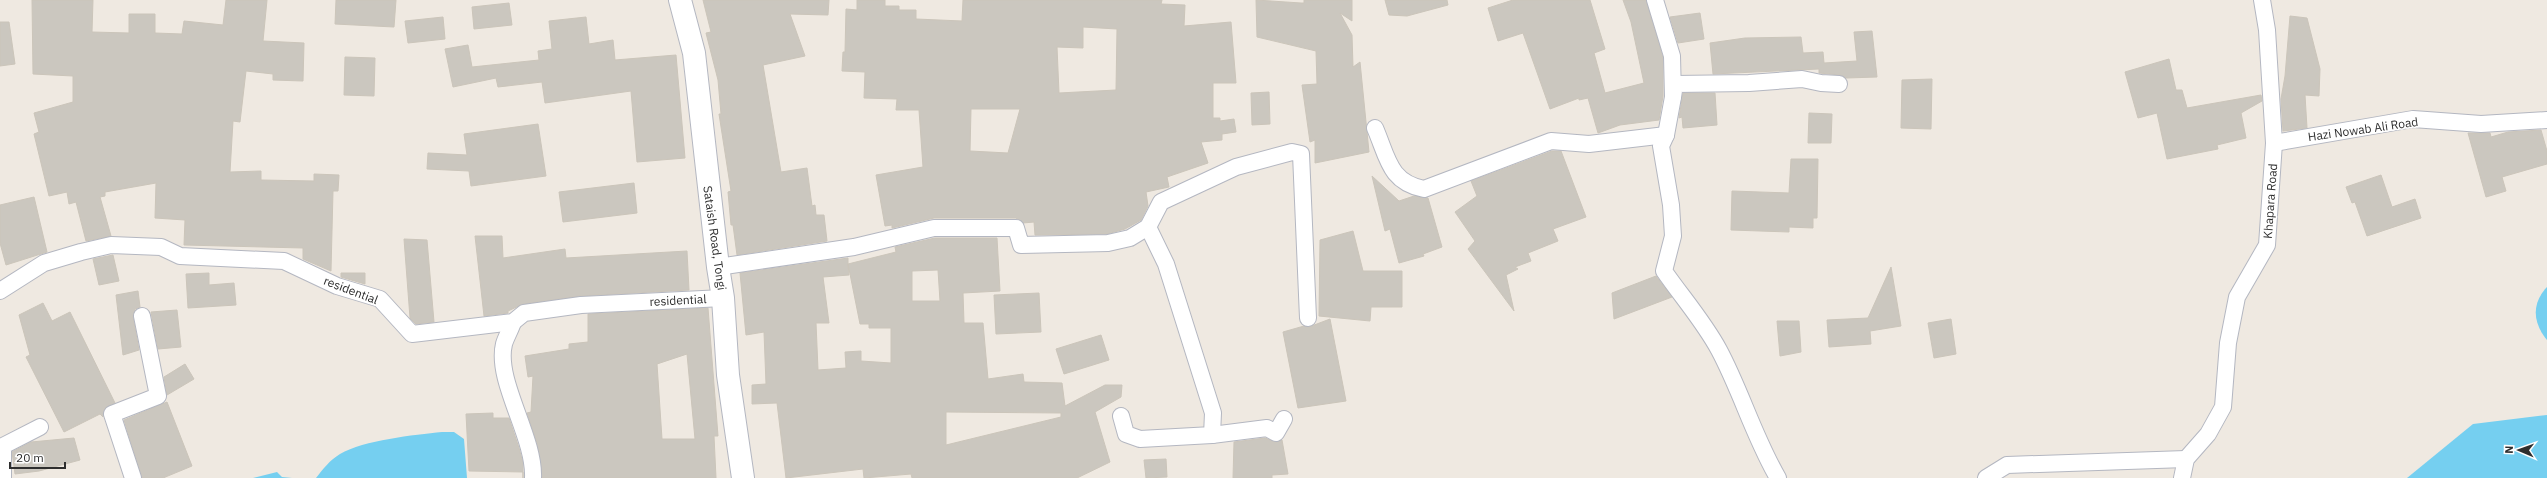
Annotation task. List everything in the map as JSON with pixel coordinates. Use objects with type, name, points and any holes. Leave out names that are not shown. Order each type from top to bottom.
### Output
[{"type":"street","name":"Sataish Road, Tongi","points":[[680,0],[694,52],[718,267],[723,298],[728,375],[743,478]]},
{"type":"street","points":[[1655,0],[1672,56],[1673,97]]},
{"type":"street","name":"Khapara Road","points":[[2182,478],[2186,459],[2208,434],[2223,407],[2228,343],[2237,297],[2267,245],[2274,143],[2267,30],[2262,0]]},
{"type":"street","points":[[1778,478],[1762,450],[1738,390],[1718,349],[1664,271],[1673,236],[1671,205],[1661,146],[1666,135],[1675,84],[1749,83],[1802,79],[1821,84],[1839,84]]},
{"type":"street","name":"Hazi Nowab Ali Road","points":[[2274,143],[2413,119],[2481,124],[2547,120]]},
{"type":"street","points":[[1375,128],[1394,173],[1408,186],[1424,189],[1551,141],[1589,144],[1666,135]]},
{"type":"street","points":[[718,267],[854,247],[934,228],[1016,228],[1021,245],[1108,244],[1130,238],[1148,227],[1161,202],[1236,167],[1277,154],[1292,152],[1301,154],[1308,318]]},
{"type":"street","points":[[1148,227],[1166,264],[1213,413],[1212,435]]},
{"type":"street","name":"residential","points":[[0,291],[44,262],[80,252],[111,246],[160,247],[180,256],[284,261],[337,286],[380,299],[412,334],[514,322],[524,313],[581,305],[723,298]]},
{"type":"street","points":[[133,478],[112,414],[158,396],[142,316]]},
{"type":"street","points":[[514,322],[504,345],[503,366],[525,435],[533,478]]},
{"type":"street","points":[[1121,416],[1126,434],[1140,439],[1212,435],[1267,428],[1276,433],[1284,419]]},
{"type":"street","points":[[3,478],[4,446],[40,427]]},
{"type":"street","points":[[1986,478],[2007,465],[2186,459]]},
{"type":"water","points":[[2547,287],[2547,340],[2539,327],[2536,307],[2538,300]]},
{"type":"water","points":[[2547,415],[2547,478],[2407,478],[2473,424]]},
{"type":"water","points":[[442,432],[454,432],[464,439],[467,478],[316,478],[333,459],[350,449],[390,439]]},
{"type":"water","points":[[277,472],[282,477],[292,478],[253,478]]},
{"type":"building","points":[[32,0],[93,0],[92,32],[129,33],[129,14],[155,14],[155,33],[182,34],[184,21],[223,25],[226,0],[267,0],[263,41],[304,43],[303,81],[273,80],[273,74],[246,71],[240,122],[233,121],[230,172],[261,171],[261,180],[314,181],[314,174],[339,175],[338,191],[333,191],[331,271],[303,259],[303,248],[184,245],[185,220],[155,218],[156,183],[105,192],[105,196],[100,197],[111,236],[86,241],[76,202],[69,204],[67,192],[49,196],[34,134],[39,132],[34,113],[73,102],[73,76],[33,74]]},
{"type":"building","points":[[336,0],[396,0],[394,27],[335,24]]},
{"type":"building","points":[[703,0],[829,0],[828,15],[790,14],[805,56],[763,65],[781,172],[807,168],[812,206],[815,205],[816,215],[824,215],[827,241],[737,255],[733,225],[731,225],[728,192],[731,191],[719,114],[721,114],[718,80],[706,33],[711,32]]},
{"type":"building","points":[[857,0],[885,0],[885,6],[899,6],[899,10],[916,10],[916,19],[962,21],[963,0],[1162,0],[1161,4],[1185,5],[1184,26],[1231,22],[1236,83],[1213,83],[1213,118],[1220,118],[1220,121],[1234,119],[1236,132],[1222,134],[1222,140],[1201,142],[1208,163],[1167,177],[1169,187],[1146,192],[1148,206],[1141,220],[1125,229],[1107,234],[1035,235],[1034,222],[1023,223],[1016,218],[934,218],[892,228],[892,225],[885,226],[876,175],[923,167],[919,110],[896,110],[897,99],[864,98],[865,72],[842,71],[843,52],[845,52],[846,9],[857,10]],"holes":[[[1083,27],[1117,29],[1116,90],[1059,93],[1057,47],[1083,48]],[[971,109],[1020,109],[1008,153],[970,151]]]},
{"type":"building","points":[[1256,0],[1304,3],[1304,0],[1352,0],[1352,21],[1340,13],[1352,35],[1353,67],[1360,62],[1369,152],[1315,163],[1315,140],[1310,142],[1302,85],[1317,84],[1316,51],[1257,37]]},
{"type":"building","points":[[1385,0],[1447,0],[1448,5],[1407,16],[1389,15]]},
{"type":"building","points":[[1513,0],[1590,0],[1605,49],[1594,53],[1605,93],[1644,83],[1631,22],[1623,0],[1646,0],[1663,58],[1663,96],[1659,120],[1620,125],[1598,133],[1588,98],[1579,100],[1579,98],[1550,109],[1523,33],[1498,41],[1488,8]]},
{"type":"building","points":[[509,3],[512,25],[474,29],[472,7]]},
{"type":"building","points":[[1700,13],[1704,39],[1678,43],[1670,17]]},
{"type":"building","points":[[2290,16],[2307,18],[2320,69],[2319,96],[2305,95],[2307,128],[2283,131],[2281,99],[2285,76]]},
{"type":"building","points":[[443,17],[445,39],[408,43],[405,21]]},
{"type":"building","points":[[586,17],[589,44],[613,40],[615,60],[676,55],[685,158],[637,162],[631,91],[545,103],[542,82],[498,87],[496,78],[453,87],[445,49],[468,45],[472,67],[539,60],[538,51],[552,49],[549,21]]},
{"type":"building","points":[[0,22],[9,22],[15,64],[0,66]]},
{"type":"building","points":[[1872,31],[1877,77],[1846,78],[1840,75],[1819,73],[1819,69],[1713,74],[1710,43],[1745,38],[1801,37],[1803,53],[1823,52],[1824,63],[1857,61],[1854,32]]},
{"type":"building","points":[[345,57],[375,58],[374,96],[344,95]]},
{"type":"building","points":[[2169,59],[2176,90],[2182,90],[2187,108],[2261,95],[2262,101],[2241,113],[2246,138],[2217,145],[2218,149],[2167,159],[2157,113],[2138,118],[2125,72]]},
{"type":"building","points":[[1932,79],[1931,129],[1901,128],[1902,80]]},
{"type":"building","points":[[1269,92],[1270,124],[1252,125],[1251,93]]},
{"type":"building","points":[[1683,93],[1715,93],[1717,125],[1683,128],[1682,117],[1679,118]]},
{"type":"building","points":[[1809,113],[1832,114],[1831,143],[1808,143]]},
{"type":"building","points":[[538,124],[546,176],[471,186],[469,171],[427,169],[428,153],[467,155],[464,134]]},
{"type":"building","points":[[2541,130],[2547,151],[2547,164],[2502,177],[2506,191],[2486,197],[2468,133],[2490,133],[2491,137],[2508,132]]},
{"type":"building","points":[[1552,151],[1561,151],[1586,217],[1553,229],[1558,241],[1528,253],[1531,261],[1515,267],[1518,269],[1506,275],[1514,311],[1468,249],[1475,241],[1455,212],[1477,196],[1471,181]]},
{"type":"building","points":[[1791,159],[1818,159],[1817,218],[1813,218],[1813,228],[1789,227],[1789,232],[1731,230],[1732,191],[1789,193]]},
{"type":"building","points":[[2381,175],[2392,207],[2415,199],[2421,218],[2367,236],[2355,202],[2352,203],[2346,187]]},
{"type":"building","points":[[1372,176],[1399,201],[1414,196],[1428,198],[1442,247],[1423,254],[1424,256],[1399,263],[1390,229],[1385,231]]},
{"type":"building","points":[[634,183],[637,213],[563,222],[559,192]]},
{"type":"building","points":[[34,197],[47,252],[6,265],[0,243],[0,205]]},
{"type":"building","points":[[1353,231],[1363,271],[1402,271],[1402,307],[1371,307],[1370,321],[1319,316],[1320,240]]},
{"type":"building","points":[[475,236],[502,236],[503,258],[565,249],[566,258],[687,251],[689,290],[580,296],[523,304],[508,311],[508,313],[484,316]]},
{"type":"building","points":[[935,238],[997,238],[1000,291],[963,293],[964,323],[983,323],[988,379],[1023,374],[1024,382],[1062,383],[1065,406],[1105,385],[1122,385],[1121,397],[1095,412],[1110,462],[1077,478],[912,478],[911,474],[864,478],[863,469],[786,478],[777,403],[752,404],[752,385],[766,384],[764,332],[746,335],[740,273],[848,258],[848,264],[896,252],[895,247]],"holes":[[[848,264],[860,324],[869,324],[869,328],[891,328],[891,363],[861,361],[861,351],[845,352],[846,368],[818,370],[816,323],[829,323],[823,277],[849,275]],[[938,270],[940,301],[912,301],[912,271]],[[946,412],[1061,413],[1061,417],[946,445]]]},
{"type":"building","points":[[404,239],[427,240],[434,322],[416,324],[410,318]]},
{"type":"building","points":[[113,255],[119,281],[99,285],[93,259]]},
{"type":"building","points":[[1891,267],[1901,326],[1870,331],[1871,344],[1829,347],[1827,320],[1868,318]]},
{"type":"building","points":[[209,273],[209,285],[234,283],[236,305],[188,308],[186,274]]},
{"type":"building","points":[[341,273],[365,273],[365,284],[341,277]]},
{"type":"building","points":[[1656,276],[1672,297],[1614,319],[1612,293]]},
{"type":"building","points":[[138,291],[140,307],[135,309],[133,317],[139,350],[123,355],[116,295]]},
{"type":"building","points":[[1039,293],[1041,332],[996,334],[994,295]]},
{"type":"building","points":[[43,303],[52,321],[70,312],[115,403],[105,408],[103,417],[100,414],[64,432],[26,357],[30,355],[19,315]]},
{"type":"building","points":[[708,308],[718,436],[714,436],[716,478],[542,478],[537,443],[527,413],[531,412],[533,376],[528,377],[525,356],[569,349],[569,344],[588,342],[588,314]],"holes":[[[687,354],[695,439],[662,439],[657,364]]]},
{"type":"building","points":[[177,310],[181,347],[158,349],[151,312]]},
{"type":"building","points":[[1330,319],[1346,401],[1298,408],[1283,332],[1304,326],[1309,327]]},
{"type":"building","points":[[1951,319],[1956,354],[1934,358],[1928,323]]},
{"type":"building","points":[[1777,321],[1799,321],[1801,352],[1780,356]]},
{"type":"building","points":[[1101,335],[1109,360],[1064,374],[1056,349]]},
{"type":"building","points":[[185,364],[194,379],[167,395],[164,377]]},
{"type":"building","points":[[167,402],[192,466],[163,478],[142,478],[124,420]]},
{"type":"building","points":[[493,413],[493,418],[509,418],[523,463],[523,472],[469,471],[466,414]]},
{"type":"building","points":[[74,438],[80,460],[39,471],[15,474],[12,452],[31,442]]},
{"type":"building","points":[[1265,438],[1276,442],[1282,440],[1288,474],[1272,475],[1272,478],[1233,478],[1234,442]]},
{"type":"building","points":[[1166,459],[1167,477],[1146,478],[1144,460]]}]
